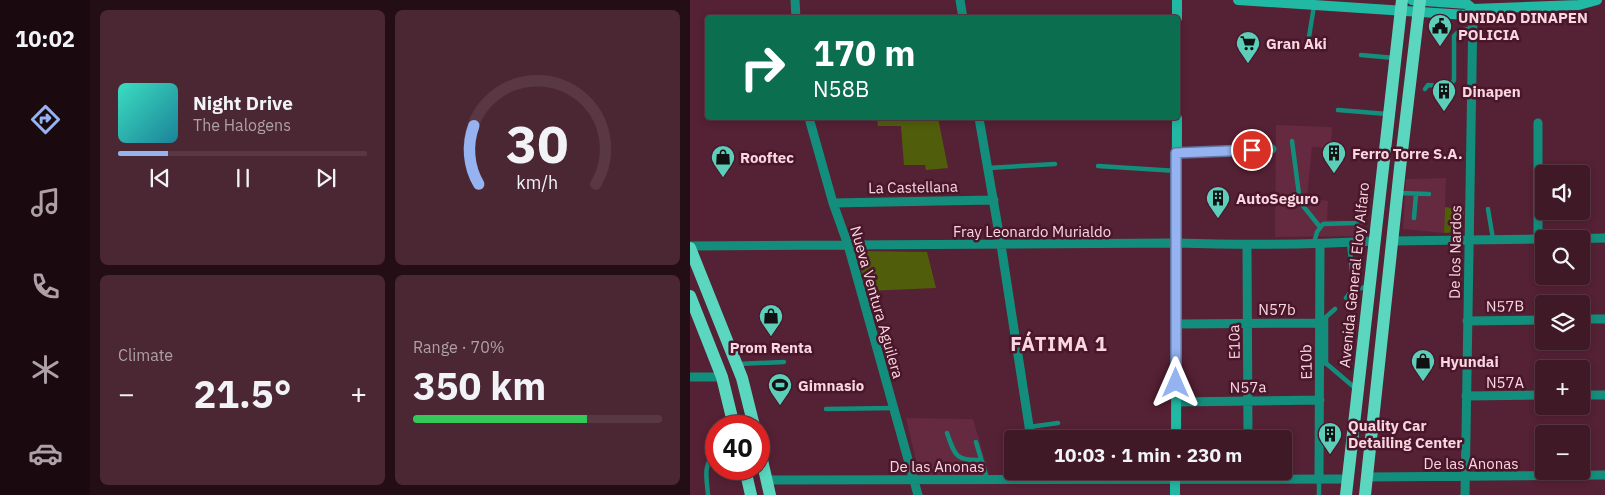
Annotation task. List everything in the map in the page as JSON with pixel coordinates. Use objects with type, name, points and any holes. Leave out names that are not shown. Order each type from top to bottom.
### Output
[{"type":"main road","points":[[1365,495],[1418,3]]},
{"type":"main road","name":"Avenida General Eloy Alfaro","points":[[1346,495],[1401,6]]},
{"type":"main road","points":[[690,247],[737,364],[751,415]]},
{"type":"main road","points":[[690,296],[722,377],[731,415]]},
{"type":"main road","points":[[748,480],[751,495]]},
{"type":"main road","points":[[767,480],[770,495]]},
{"type":"street","points":[[795,0],[796,15]]},
{"type":"street","points":[[960,0],[962,15]]},
{"type":"street","points":[[1177,0],[1177,15]]},
{"type":"street","points":[[1238,0],[1314,5],[1401,6],[1418,3],[1466,16],[1473,10],[1579,4],[1596,0]]},
{"type":"street","name":"De los Nardos","points":[[1465,495],[1473,10]]},
{"type":"street","name":"Nueva Ventura Aguilera","points":[[810,120],[833,203],[848,245],[918,495]]},
{"type":"street","points":[[980,120],[1030,430]]},
{"type":"street","points":[[1176,430],[1177,120]]},
{"type":"street","points":[[1538,123],[1541,230]]},
{"type":"street","points":[[1176,153],[1272,149]]},
{"type":"street","name":"La Castellana","points":[[833,203],[994,200]]},
{"type":"street","points":[[1590,238],[1605,238]]},
{"type":"street","points":[[1392,241],[1535,239]]},
{"type":"street","name":"Fray Leonardo Murialdo","points":[[690,247],[1247,245],[1374,241]]},
{"type":"street","name":"E10b","points":[[1317,244],[1323,362],[1320,400],[1319,480]]},
{"type":"street","name":"E10a","points":[[1247,245],[1248,430]]},
{"type":"street","points":[[1590,319],[1605,319]]},
{"type":"street","name":"N57b","points":[[1176,324],[1322,320]]},
{"type":"street","name":"N57B","points":[[1467,320],[1535,320]]},
{"type":"street","points":[[690,377],[722,377]]},
{"type":"street","name":"N57A","points":[[1466,396],[1535,395]]},
{"type":"street","points":[[1590,395],[1605,395]]},
{"type":"street","name":"N57a","points":[[1176,402],[1320,400]]},
{"type":"street","name":"De las Anonas","points":[[1367,477],[1605,475]]},
{"type":"street","name":"De las Anonas","points":[[1292,478],[1348,480]]},
{"type":"street","name":"De las Anonas","points":[[770,480],[1004,479]]},
{"type":"street","points":[[1175,480],[1176,495]]},
{"type":"lane","points":[[1308,43],[1314,5]]},
{"type":"lane","points":[[1425,89],[1428,85],[1447,86],[1452,84],[1454,80],[1454,36],[1459,31],[1472,28]]},
{"type":"lane","points":[[1361,55],[1395,58]]},
{"type":"lane","points":[[1338,110],[1388,114]]},
{"type":"lane","points":[[1292,141],[1300,202],[1320,227]]},
{"type":"lane","points":[[988,168],[1055,164]]},
{"type":"lane","points":[[1098,166],[1177,171]]},
{"type":"lane","points":[[1397,193],[1429,194]]},
{"type":"lane","points":[[1414,218],[1416,194]]},
{"type":"lane","points":[[1317,244],[1320,227],[1323,224],[1329,222],[1356,223],[1362,207]]},
{"type":"lane","points":[[1488,208],[1493,240]]},
{"type":"lane","points":[[1349,242],[1354,292]]},
{"type":"lane","points":[[1346,298],[1354,292],[1369,286]]},
{"type":"lane","points":[[1322,320],[1335,310]]},
{"type":"lane","points":[[737,364],[784,362]]},
{"type":"lane","points":[[1323,362],[1357,390]]},
{"type":"lane","points":[[826,409],[893,408]]},
{"type":"lane","points":[[1029,427],[1058,423]]},
{"type":"lane","points":[[947,433],[954,452],[960,458],[965,460],[981,460]]},
{"type":"lane","points":[[976,442],[988,480]]},
{"type":"lane","points":[[707,480],[708,495]]},
{"type":"lane","points":[[1319,480],[1319,495]]},
{"type":"shaded area","name":"Ferro Torre S.A.","points":[[1276,125],[1332,127],[1331,148],[1312,147],[1307,198],[1328,201],[1327,220],[1352,221],[1356,219],[1358,205],[1366,205],[1361,234],[1358,236],[1275,237]]},
{"type":"shaded area","points":[[1446,178],[1444,233],[1403,229],[1406,179]]},
{"type":"shaded area","points":[[906,418],[973,419],[990,477],[920,478]]},
{"type":"green space","points":[[877,120],[938,120],[948,168],[926,170],[925,165],[904,165],[901,126],[878,126]]},
{"type":"green space","points":[[1445,207],[1464,210],[1461,232],[1444,233]]},
{"type":"green space","points":[[856,251],[927,252],[936,288],[867,291]]},
{"type":"place","name":"UNIDAD DINAPEN POLICIA","points":[[1440,47]]},
{"type":"place","name":"Gran Aki","points":[[1248,64]]},
{"type":"place","name":"Dinapen","points":[[1444,112]]},
{"type":"place","name":"Ferro Torre S.A.","points":[[1334,174]]},
{"type":"place","name":"Rooftec","points":[[723,178]]},
{"type":"place","name":"AutoSeguro","points":[[1218,219]]},
{"type":"place","name":"Prom Renta","points":[[771,337]]},
{"type":"place","name":"Hyundai","points":[[1423,382]]},
{"type":"place","name":"Gimnasio","points":[[780,406]]},
{"type":"place","name":"Quality Car Detailing Center","points":[[1330,455]]},
{"type":"district","name":"FÁTIMA 1","points":[[1059,343]]},
{"type":"route","points":[[1176,383],[1176,153],[1252,150]]}]
